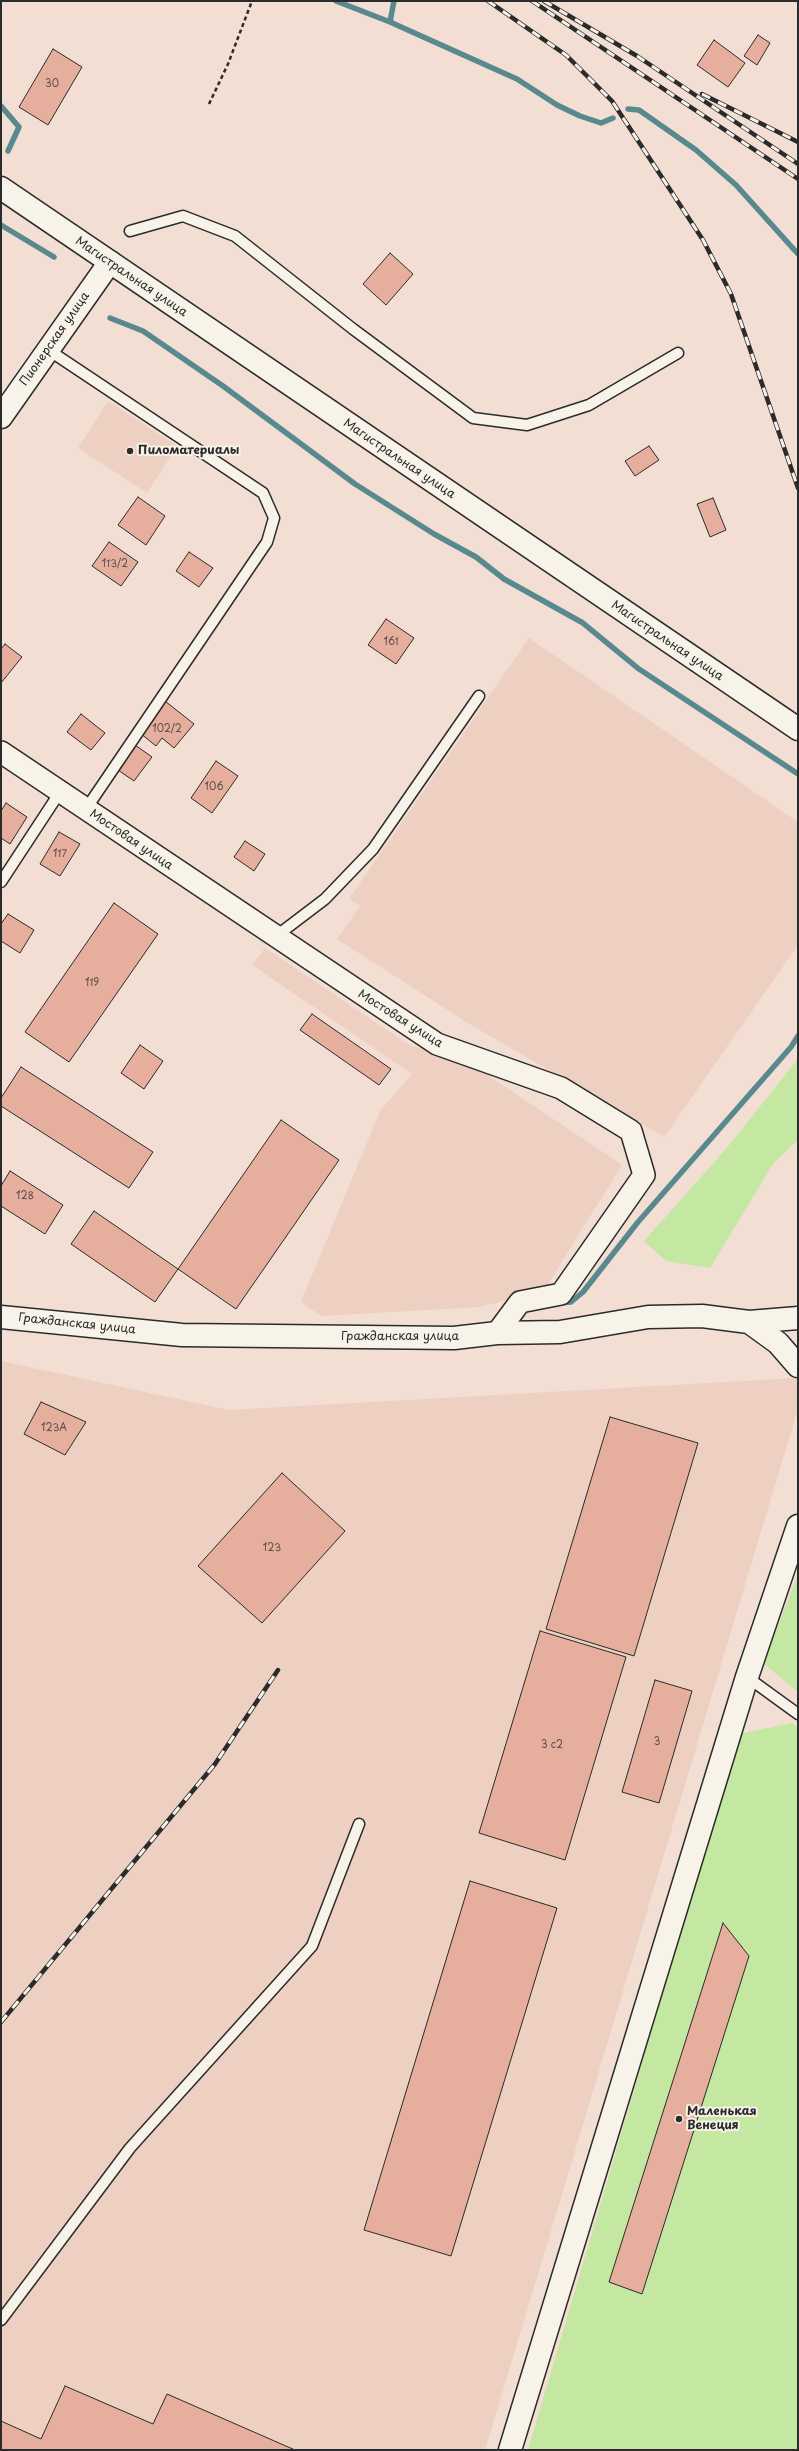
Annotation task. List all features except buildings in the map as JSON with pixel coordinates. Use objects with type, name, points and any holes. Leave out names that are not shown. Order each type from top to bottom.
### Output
[{"type":"street","name":"Магистральная улица","points":[[1,188],[798,729]]},
{"type":"street","name":"Пионерская улица","points":[[1,417],[47,349],[110,262]]},
{"type":"street","name":"Мостовая улица","points":[[1,752],[275,937],[437,1044],[560,1088],[631,1131],[644,1175],[561,1294],[520,1302],[497,1333]]},
{"type":"street","name":"Гражданская улица","points":[[1,1317],[182,1335],[454,1338],[497,1333],[560,1332],[648,1317],[702,1316],[749,1322],[798,1318]]},
{"type":"street","points":[[749,1322],[778,1343],[798,1366]]},
{"type":"street","points":[[510,2450],[747,1677],[798,1526]]},
{"type":"lane","points":[[130,231],[183,216],[235,236],[353,329],[473,418],[527,425],[589,405],[678,353]]},
{"type":"lane","points":[[47,349],[263,493],[274,518],[267,542],[86,809]]},
{"type":"lane","points":[[275,937],[324,899],[373,849],[479,696]]},
{"type":"lane","points":[[1,882],[60,792]]},
{"type":"lane","points":[[747,1677],[798,1714]]},
{"type":"lane","points":[[1,2320],[130,2148],[312,1946],[358,1824]]},
{"type":"path","points":[[209,104],[228,64],[252,1]]},
{"type":"shaded area","points":[[108,401],[177,446],[147,493],[78,448]]},
{"type":"shaded area","points":[[529,638],[798,822],[798,945],[664,1137],[471,1025],[337,939],[360,906],[349,899]]},
{"type":"shaded area","points":[[265,948],[411,1046],[459,1056],[622,1165],[543,1292],[479,1307],[321,1316],[301,1302],[380,1111],[412,1074],[252,965]]},
{"type":"shaded area","points":[[1,1361],[229,1410],[798,1378],[798,1409],[485,2450],[1,2450]]},
{"type":"green space","points":[[798,1059],[798,1140],[773,1164],[710,1268],[666,1261],[644,1241],[726,1149]]},
{"type":"green space","points":[[798,1575],[798,1692],[763,1663]]},
{"type":"green space","points":[[792,1723],[798,1727],[798,2450],[528,2450],[739,1734]]},
{"type":"waterway","points":[[336,1],[390,22],[517,79],[557,105],[580,116],[601,123],[613,118]]},
{"type":"waterway","points":[[390,22],[394,1]]},
{"type":"waterway","points":[[1,106],[19,127],[8,151]]},
{"type":"waterway","points":[[628,109],[639,110],[696,150],[736,185],[798,254]]},
{"type":"waterway","points":[[1,225],[54,257]]},
{"type":"waterway","points":[[110,318],[143,331],[223,386],[355,484],[434,534],[476,557],[504,579],[583,623],[639,669],[798,774]]},
{"type":"waterway","points":[[558,1303],[571,1302],[583,1292],[638,1222],[791,1047],[798,1036]]},
{"type":"railway","points":[[488,1],[566,55],[612,101],[703,240],[731,294],[798,488]]},
{"type":"railway","points":[[532,1],[798,179]]},
{"type":"railway","points":[[544,1],[637,56],[798,164]]},
{"type":"railway","points":[[702,94],[798,142]]},
{"type":"railway","points":[[1,2022],[215,1764],[278,1670]]},
{"type":"place","name":"Пиломатериалы","points":[[130,451]]},
{"type":"place","name":"Маленькая Венеция","points":[[679,2119]]}]
